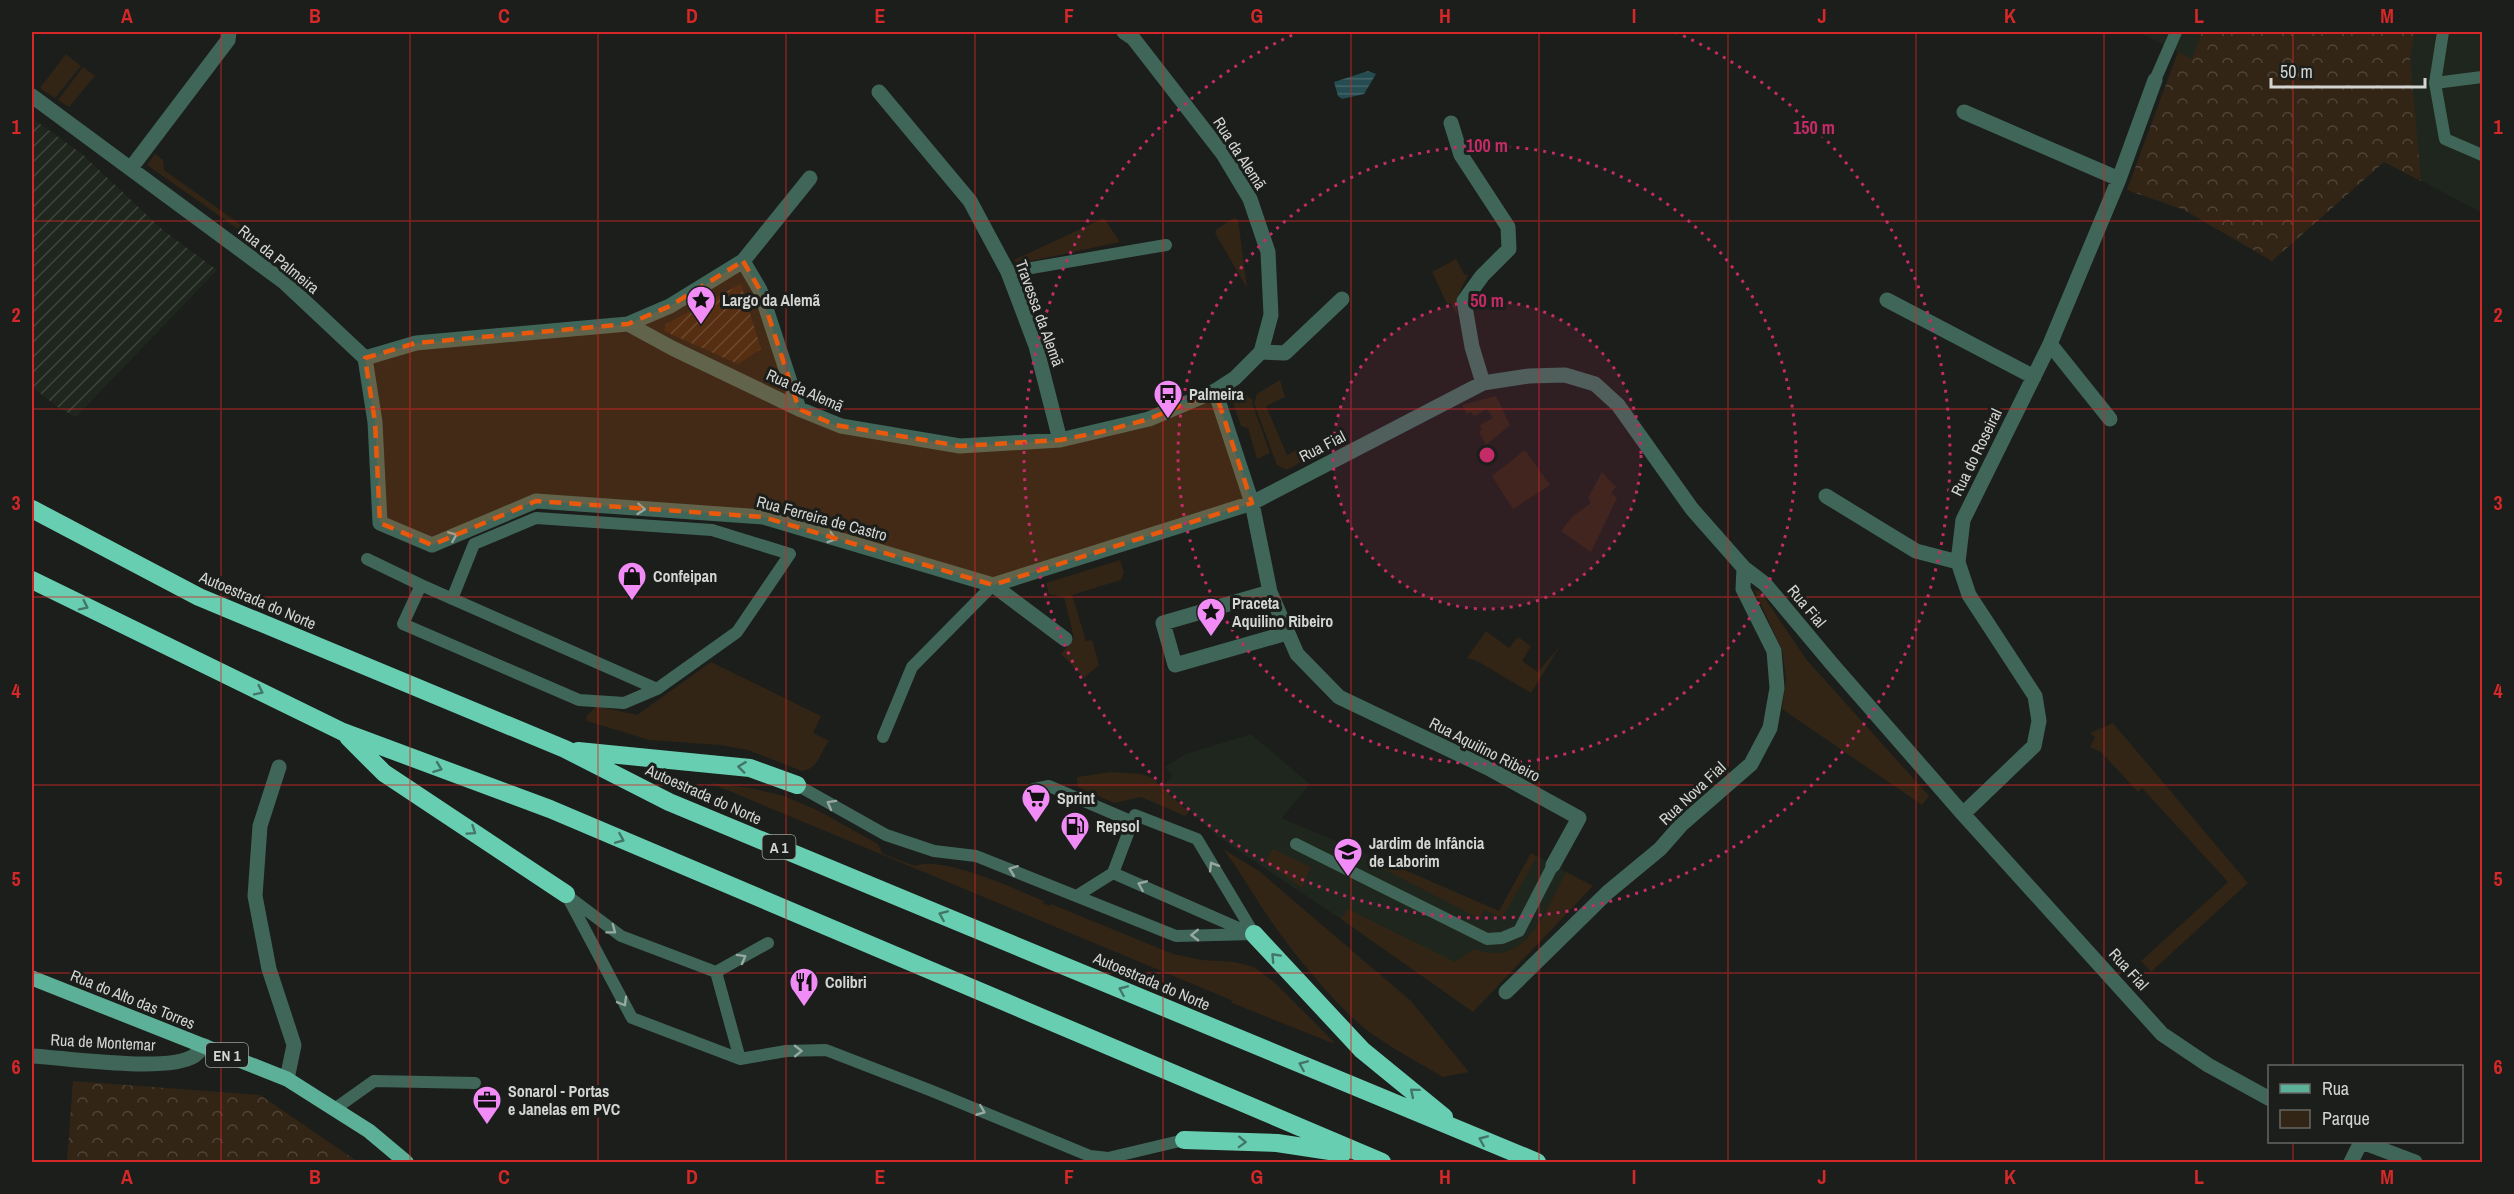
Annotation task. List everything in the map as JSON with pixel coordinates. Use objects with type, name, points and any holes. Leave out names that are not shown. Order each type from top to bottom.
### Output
[{"type":"highway","name":"Autoestrada do Norte","points":[[32,509],[199,597],[565,750],[669,802],[1537,1162]]},
{"type":"highway","points":[[32,580],[343,732],[550,809],[1376,1160]]},
{"type":"highway","points":[[343,732],[384,773],[566,894]]},
{"type":"highway","points":[[565,750],[750,768],[797,785]]},
{"type":"highway","points":[[1254,934],[1362,1050],[1459,1130]]},
{"type":"highway","points":[[1184,1140],[1277,1143],[1376,1160]]},
{"type":"main road","name":"Rua do Alto das Torres","points":[[32,978],[287,1078],[336,1108],[406,1162]]},
{"type":"street","points":[[131,168],[228,40],[229,32]]},
{"type":"street","name":"Rua da Alemã","points":[[628,324],[672,348],[835,425],[960,446],[1060,440],[1149,419],[1215,391],[1235,378],[1260,352],[1271,315],[1268,252],[1250,199],[1223,154],[1133,38],[1124,32]]},
{"type":"street","name":"Rua do Roseiral","points":[[1963,814],[2034,746],[2039,721],[2035,696],[1969,595],[1958,562],[1963,520],[2050,344],[2119,179],[2155,80]]},
{"type":"street","name":"Travessa da Alemã","points":[[879,92],[970,201],[1008,273],[1036,346],[1060,440]]},
{"type":"street","name":"Rua da Palmeira","points":[[32,96],[284,282],[365,358]]},
{"type":"street","points":[[1964,112],[2119,179]]},
{"type":"street","points":[[1451,123],[1461,155],[1508,227],[1509,249],[1482,276],[1464,301],[1472,347],[1483,383]]},
{"type":"street","points":[[365,358],[416,343],[628,324],[670,306],[743,261],[810,178]]},
{"type":"street","points":[[743,261],[760,290],[800,409]]},
{"type":"street","points":[[1260,352],[1285,353],[1342,299]]},
{"type":"street","points":[[1887,300],[2034,377]]},
{"type":"street","points":[[2050,344],[2110,419]]},
{"type":"street","name":"Rua Ferreira de Castro","points":[[365,358],[375,422],[380,523],[432,545],[536,501],[763,517],[993,585]]},
{"type":"street","name":"Rua Fial","points":[[1252,503],[1483,383],[1529,376],[1565,375],[1595,384],[1618,405],[1692,509],[1744,568],[1765,584],[1963,814],[2162,1034],[2208,1065],[2268,1098]]},
{"type":"street","name":"Rua Aquilino Ribeiro","points":[[1215,391],[1252,503],[1270,592],[1297,654],[1339,697],[1488,768],[1579,818],[1553,865]]},
{"type":"street","points":[[1826,496],[1916,551],[1958,562]]},
{"type":"street","points":[[993,585],[1252,503]]},
{"type":"street","name":"Rua Nova Fial","points":[[1506,992],[1608,892],[1660,849],[1682,824],[1751,764],[1770,728],[1777,688],[1774,651],[1743,589],[1744,568]]},
{"type":"street","points":[[993,585],[1065,639]]},
{"type":"street","points":[[1270,592],[1162,623],[1175,665],[1287,633]]},
{"type":"street","points":[[279,767],[260,826],[255,896],[269,969],[294,1045],[287,1078]]},
{"type":"street","name":"Rua de Montemar","points":[[32,1056],[150,1064],[170,1063],[194,1056],[205,1046]]},
{"type":"street","points":[[2351,1162],[2360,1143]]},
{"type":"street","points":[[2364,1143],[2415,1162]]},
{"type":"lane","points":[[2155,80],[2176,32]]},
{"type":"lane","points":[[2443,32],[2435,83],[2445,139],[2482,155]]},
{"type":"lane","points":[[2435,83],[2482,77]]},
{"type":"lane","points":[[1008,273],[1166,245]]},
{"type":"lane","points":[[421,585],[403,624],[579,700],[624,703],[657,688],[737,632],[790,554],[712,530],[536,518],[474,544],[452,599]]},
{"type":"lane","points":[[368,559],[452,599],[657,688]]},
{"type":"lane","points":[[883,738],[912,668],[993,585]]},
{"type":"lane","points":[[797,785],[886,835],[934,851],[976,856],[1176,936],[1254,934]]},
{"type":"lane","points":[[1028,800],[1034,789],[1049,786],[1132,822]]},
{"type":"lane","points":[[1078,895],[1113,873],[1135,815],[1197,839],[1254,934]]},
{"type":"lane","name":"Rua Aquilino Ribeiro","points":[[1296,844],[1486,939],[1502,938],[1519,931],[1553,865]]},
{"type":"lane","points":[[1113,873],[1254,934]]},
{"type":"lane","points":[[566,894],[621,936],[716,972],[768,943]]},
{"type":"lane","points":[[566,894],[632,1018],[740,1059],[786,1051],[826,1050],[1090,1156],[1108,1158],[1184,1140]]},
{"type":"lane","points":[[716,972],[740,1059]]},
{"type":"lane","points":[[336,1108],[374,1082],[475,1083]]},
{"type":"highlighted area","points":[[743,261],[760,290],[799,409],[835,425],[960,446],[1060,440],[1101,432],[1149,419],[1215,391],[1252,503],[993,585],[763,517],[536,501],[432,545],[380,523],[375,422],[365,358],[416,343],[628,324],[670,306]]},
{"type":"shaded area","points":[[2138,32],[2482,32],[2482,213],[2178,52]]},
{"type":"shaded area","points":[[32,118],[82,154],[164,231],[217,270],[76,417],[59,408],[32,387]]},
{"type":"shaded area","name":"Jardim de Infância de Laborim","points":[[1251,734],[1310,784],[1282,818],[1499,911],[1531,853],[1593,886],[1473,1012],[1341,919],[1218,837],[1163,786],[1172,776],[1165,767],[1186,754]]},
{"type":"green space","points":[[2202,32],[2415,32],[2410,57],[2421,181],[2384,162],[2272,261],[2184,210],[2127,190],[2178,52],[2192,59]]},
{"type":"green space","points":[[66,54],[81,66],[55,98],[40,88]]},
{"type":"green space","points":[[83,67],[95,76],[69,107],[58,100]]},
{"type":"green space","points":[[155,154],[163,160],[164,170],[244,227],[238,229],[147,165]]},
{"type":"green space","points":[[1104,218],[1120,242],[1017,264],[1014,260]]},
{"type":"green space","points":[[1234,218],[1238,219],[1247,288],[1215,233],[1217,229]]},
{"type":"green space","points":[[1456,259],[1464,274],[1468,275],[1456,300],[1457,314],[1450,303],[1447,304],[1432,272]]},
{"type":"green space","points":[[741,284],[761,349],[738,364],[664,331],[666,324]]},
{"type":"green space","points":[[1280,380],[1285,397],[1266,406],[1287,455],[1302,447],[1305,460],[1287,470],[1277,465],[1254,403],[1257,394]]},
{"type":"green space","points":[[1243,393],[1253,400],[1252,403],[1270,453],[1257,459],[1248,428],[1241,426],[1233,403],[1233,399]]},
{"type":"green space","points":[[1496,396],[1510,425],[1486,445],[1479,432],[1482,430],[1480,425],[1493,418],[1487,409],[1474,416],[1471,412],[1467,414],[1462,405]]},
{"type":"green space","points":[[1525,450],[1550,485],[1513,509],[1492,476]]},
{"type":"green space","points":[[1602,472],[1616,487],[1611,493],[1617,498],[1591,552],[1561,531],[1572,517],[1591,503],[1588,498]]},
{"type":"green space","points":[[1120,560],[1124,573],[1121,580],[1072,595],[1086,641],[1092,640],[1099,665],[1084,678],[1061,654],[1074,638],[1064,597],[1049,594],[1046,583]]},
{"type":"green space","points":[[1754,590],[1760,591],[1806,659],[1929,796],[1922,805],[1782,709],[1786,679],[1782,650]]},
{"type":"green space","points":[[1486,631],[1509,648],[1518,637],[1531,646],[1522,661],[1538,672],[1560,646],[1531,693],[1477,661],[1467,658]]},
{"type":"green space","points":[[711,662],[821,716],[813,733],[829,741],[812,767],[802,771],[748,750],[720,745],[649,740],[587,721],[587,716],[596,706],[637,715]]},
{"type":"green space","points":[[2113,723],[2248,883],[2151,972],[2141,961],[2228,882],[2142,788],[2138,792],[2101,752],[2090,747],[2095,737],[2090,733]]},
{"type":"green space","points":[[1111,772],[1141,774],[1152,778],[1189,812],[1185,816],[1141,797],[1114,803],[1078,787],[1077,777]]},
{"type":"green space","points":[[710,783],[751,788],[784,796],[819,811],[878,844],[883,854],[915,866],[942,865],[979,875],[1044,901],[1043,903],[1050,906],[1051,904],[1173,954],[1202,960],[1235,962],[1254,967],[1274,982],[1334,1042],[1232,1003],[1231,1000]]},
{"type":"green space","points":[[1223,849],[1259,871],[1411,1001],[1469,1072],[1443,1077],[1389,1046],[1359,1024],[1331,996],[1290,947]]},
{"type":"green space","points":[[1273,849],[1311,867],[1302,888],[1265,862]]},
{"type":"green space","points":[[1531,853],[1537,857],[1502,918],[1485,910],[1480,919],[1372,863],[1375,857],[1499,911]]},
{"type":"green space","points":[[1566,872],[1593,886],[1473,1012],[1341,919],[1348,909],[1455,962],[1474,949],[1492,953],[1508,951],[1521,944],[1532,932]]},
{"type":"green space","points":[[73,1081],[260,1095],[358,1162],[67,1162]]},
{"type":"water","points":[[1368,71],[1376,74],[1364,94],[1342,99],[1338,96],[1334,82]]},
{"type":"place","name":"Largo da Alemã","points":[[701,326]]},
{"type":"place","name":"Palmeira","points":[[1168,420]]},
{"type":"place","name":"Confeipan","points":[[632,602]]},
{"type":"place","name":"Praceta Aquilino Ribeiro","points":[[1211,638]]},
{"type":"place","name":"Sprint","points":[[1036,824]]},
{"type":"place","name":"Repsol","points":[[1075,852]]},
{"type":"place","name":"Jardim de Infância de Laborim","points":[[1348,878]]},
{"type":"place","name":"Colibri","points":[[804,1008]]},
{"type":"place","name":"Sonarol - Portas e Janelas em PVC","points":[[487,1126]]}]
